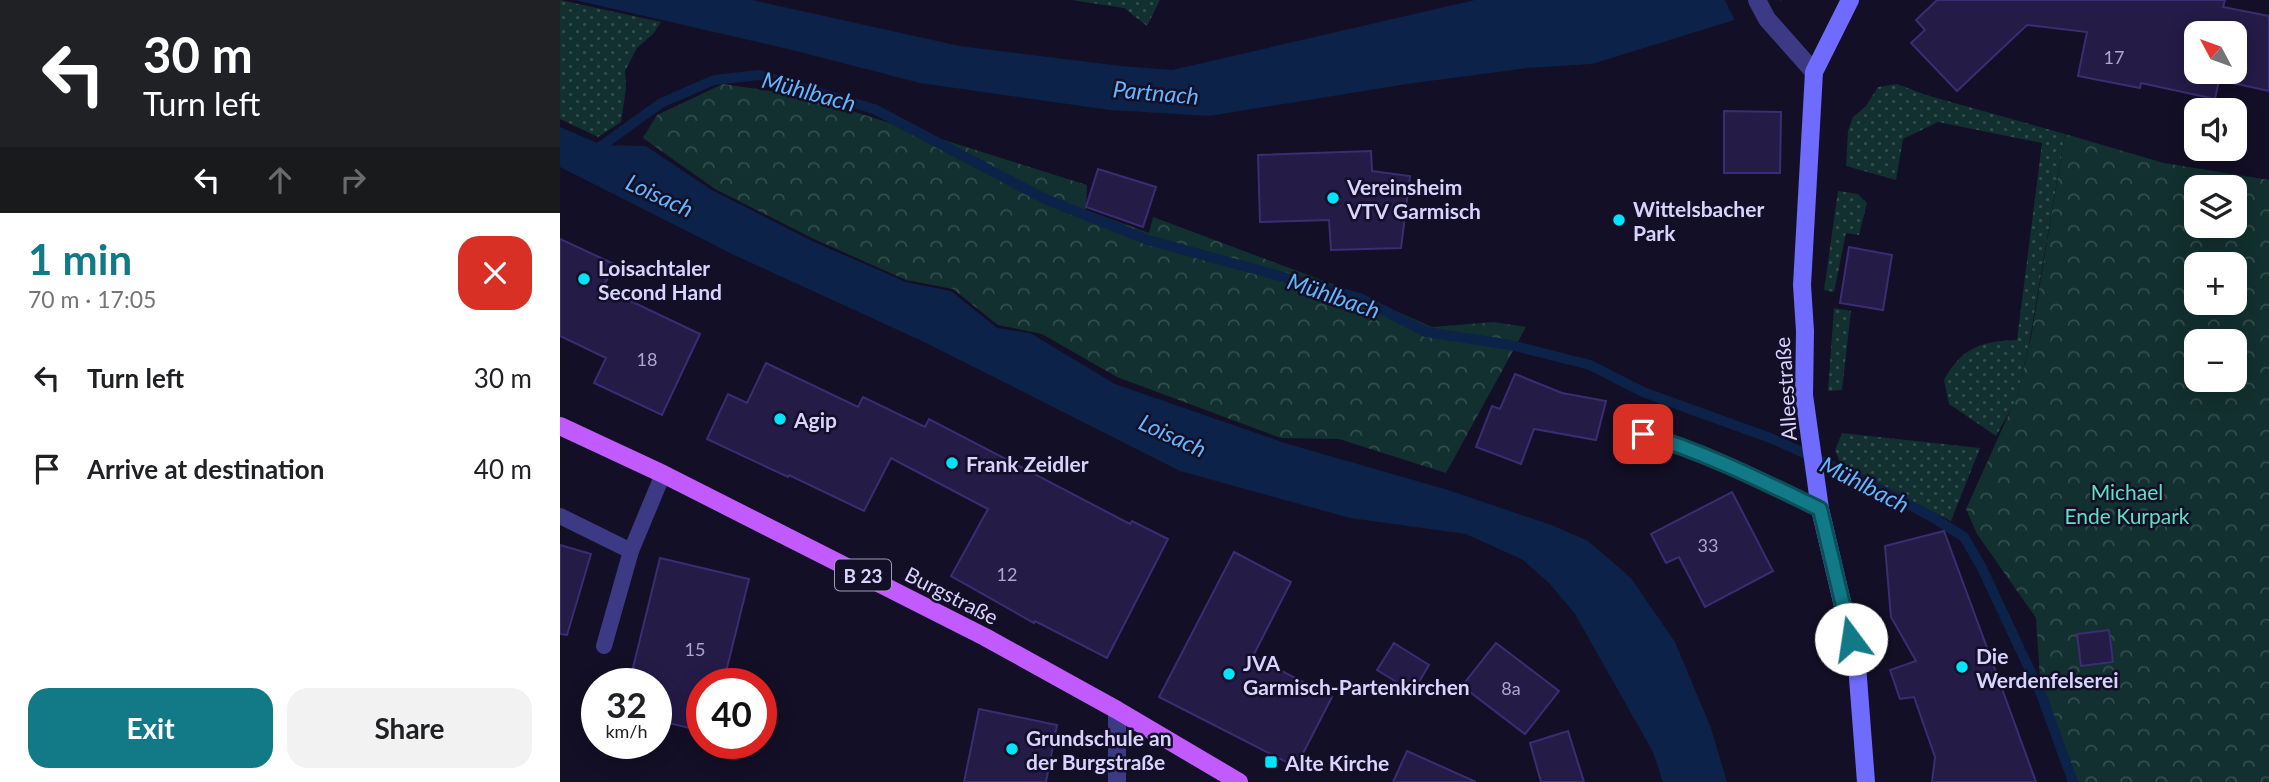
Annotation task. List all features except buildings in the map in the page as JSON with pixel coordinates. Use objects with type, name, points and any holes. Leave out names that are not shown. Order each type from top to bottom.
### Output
[{"type":"main road","name":"Burgstraße","points":[[560,426],[663,474],[985,637],[1239,782]]},
{"type":"street","points":[[1757,0],[1766,19],[1814,72],[1850,0]]},
{"type":"street","name":"Alleestraße","points":[[1814,72],[1802,285],[1805,331],[1804,395],[1820,509],[1857,665],[1866,782]]},
{"type":"street","points":[[1117,710],[1117,782]]},
{"type":"lane","points":[[1643,434],[1731,466],[1820,509]]},
{"type":"lane","points":[[604,646],[631,551],[663,474]]},
{"type":"lane","points":[[560,516],[631,551]]},
{"type":"green space","points":[[560,0],[661,22],[653,34],[637,48],[625,71],[626,88],[621,122],[598,137],[560,119]]},
{"type":"green space","points":[[1071,0],[1160,0],[1147,26],[1124,8]]},
{"type":"green space","points":[[723,84],[804,96],[1087,185],[1086,210],[1149,233],[1153,217],[1351,291],[1432,327],[1494,322],[1526,327],[1446,473],[1339,439],[1281,438],[1117,377],[1042,334],[998,325],[953,289],[906,280],[814,239],[715,189],[643,138],[657,115]]},
{"type":"green space","points":[[1897,84],[1926,95],[2065,134],[2029,344],[2016,400],[1996,436],[1949,404],[1944,380],[1958,360],[1974,348],[1993,342],[2017,340],[2042,143],[1938,122],[1903,139],[1896,180],[1846,166],[1848,131],[1853,117],[1866,106],[1878,87]]},
{"type":"green space","name":"Michael Ende Kurpark","points":[[2065,134],[2164,163],[2238,175],[2184,175],[2184,238],[2247,238],[2247,176],[2269,180],[2269,782],[2073,782],[2041,694],[2036,618],[1977,534],[1966,509],[2017,396],[2031,337]]},
{"type":"green space","points":[[1838,191],[1858,194],[1867,203],[1859,235],[1846,233],[1834,292],[1824,290]]},
{"type":"green space","points":[[1834,308],[1851,311],[1842,390],[1828,391]]},
{"type":"green space","points":[[1842,433],[1980,448],[1951,521],[1841,465],[1835,450]]},
{"type":"water","name":"Partnach","points":[[575,0],[752,0],[960,46],[1172,70],[1475,0],[1783,0],[1757,13],[1592,64],[1527,68],[1407,84],[1209,116],[1110,110],[920,83],[792,50]]},
{"type":"water","name":"Loisach","points":[[560,127],[602,145],[646,146],[710,189],[812,241],[906,282],[951,291],[997,328],[1030,333],[1115,384],[1288,444],[1448,490],[1554,526],[1588,541],[1631,578],[1675,642],[1711,728],[1727,782],[1663,782],[1653,752],[1575,614],[1549,583],[1523,560],[1466,534],[1350,518],[1180,471],[924,342],[734,255],[560,167]]},
{"type":"pier","points":[[1725,0],[1780,0],[1780,2],[1736,23]]},
{"type":"waterway","name":"Mühlbach","points":[[593,152],[661,103],[714,80],[759,75],[874,109],[1045,199],[1148,240],[1360,298],[1426,332],[1511,345],[1590,365],[1643,392],[1773,439],[1859,478],[1964,537],[1981,566],[2041,694],[2073,782]]},
{"type":"place","name":"Vereinsheim VTV Garmisch","points":[[1333,198]]},
{"type":"place","name":"Wittelsbacher Park","points":[[1619,220]]},
{"type":"place","name":"Loisachtaler Second Hand","points":[[584,279]]},
{"type":"place","name":"Agip","points":[[780,419]]},
{"type":"place","name":"Frank Zeidler","points":[[952,463]]},
{"type":"place","name":"Die Werdenfelserei","points":[[1962,667]]},
{"type":"place","name":"JVA Garmisch-Partenkirchen","points":[[1229,674]]},
{"type":"place","name":"Grundschule an der Burgstraße","points":[[1012,749]]},
{"type":"place","name":"Alte Kirche","points":[[1271,762]]},
{"type":"route","points":[[1643,434],[1731,466],[1820,509],[1851,639]]}]
